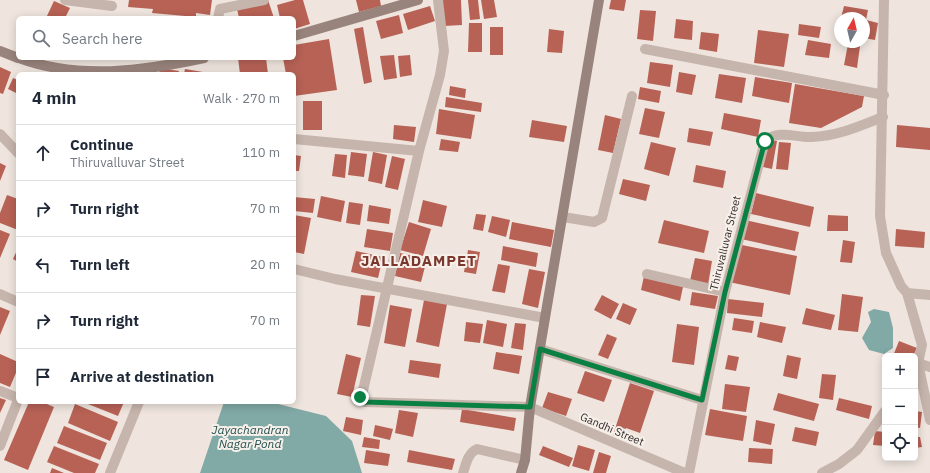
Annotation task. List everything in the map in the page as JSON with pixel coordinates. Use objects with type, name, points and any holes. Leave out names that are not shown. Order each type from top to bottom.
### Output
[{"type":"street","points":[[65,0],[95,2],[112,7]]},
{"type":"street","points":[[218,16],[220,9],[264,0]]},
{"type":"street","points":[[296,35],[418,0]]},
{"type":"street","points":[[438,0],[444,51],[440,75],[419,152],[360,397],[363,401],[530,407]]},
{"type":"street","points":[[520,473],[525,460],[530,407],[599,0]]},
{"type":"street","points":[[884,0],[884,95],[880,216],[886,253],[893,270],[907,293],[922,345],[918,358]]},
{"type":"street","points":[[645,49],[884,95]]},
{"type":"street","points":[[0,51],[16,57]]},
{"type":"street","points":[[24,60],[39,66],[92,72],[156,68],[194,60]]},
{"type":"street","points":[[563,217],[594,222],[602,218],[632,96]]},
{"type":"street","name":"Thiruvalluvar Street","points":[[689,473],[702,400],[725,292],[765,141],[770,136],[779,134],[810,138],[831,136],[883,117]]},
{"type":"street","points":[[0,134],[16,151]]},
{"type":"street","points":[[296,139],[419,152]]},
{"type":"street","points":[[296,269],[335,279],[545,318]]},
{"type":"street","points":[[647,274],[725,292]]},
{"type":"street","points":[[907,293],[930,295]]},
{"type":"street","points":[[0,294],[16,301]]},
{"type":"street","points":[[540,349],[702,400]]},
{"type":"street","points":[[918,365],[930,367]]},
{"type":"street","points":[[918,373],[930,420]]},
{"type":"street","points":[[0,391],[16,398]]},
{"type":"street","points":[[0,446],[16,404]]},
{"type":"street","points":[[110,473],[138,404]]},
{"type":"street","name":"Gandhi Street","points":[[530,407],[685,473]]},
{"type":"street","points":[[822,473],[839,464],[857,450],[882,415]]},
{"type":"street","points":[[463,473],[472,451],[478,449],[525,460]]},
{"type":"water","points":[[874,309],[889,312],[893,328],[893,348],[886,353],[869,350],[862,338],[871,322],[868,312]]},
{"type":"water","name":"Jayachandran Nagar Pond","points":[[223,404],[278,404],[326,416],[352,441],[362,473],[200,473]]},
{"type":"building","points":[[129,0],[212,0],[210,15],[196,13],[196,16],[185,16],[152,13],[153,9],[128,7]]},
{"type":"building","points":[[268,0],[273,16],[239,16],[237,9]]},
{"type":"building","points":[[295,0],[303,0],[310,24],[296,28],[296,16],[280,16],[277,5]]},
{"type":"building","points":[[356,0],[380,0],[381,6],[359,12]]},
{"type":"building","points":[[442,0],[461,0],[462,25],[444,26]]},
{"type":"building","points":[[468,0],[478,0],[480,19],[470,20]]},
{"type":"building","points":[[481,0],[494,0],[497,17],[484,19]]},
{"type":"building","points":[[611,0],[626,0],[624,11],[609,9]]},
{"type":"building","points":[[54,1],[70,8],[66,16],[47,16]]},
{"type":"building","points":[[430,6],[435,21],[408,30],[403,14]]},
{"type":"building","points":[[844,6],[868,10],[868,12],[842,12]]},
{"type":"building","points":[[640,10],[656,11],[653,41],[637,39]]},
{"type":"building","points":[[399,15],[403,33],[381,39],[376,21]]},
{"type":"building","points":[[676,19],[693,21],[692,40],[674,38]]},
{"type":"building","points":[[870,21],[878,23],[875,40],[870,39]]},
{"type":"building","points":[[469,23],[482,23],[482,52],[468,52]]},
{"type":"building","points":[[799,24],[821,27],[819,38],[798,35]]},
{"type":"building","points":[[363,27],[372,82],[364,84],[354,29]]},
{"type":"building","points":[[490,27],[503,27],[503,55],[490,55]]},
{"type":"building","points":[[549,29],[564,31],[562,53],[547,52]]},
{"type":"building","points":[[758,30],[789,34],[784,67],[754,63]]},
{"type":"building","points":[[701,32],[719,34],[717,52],[699,49]]},
{"type":"building","points":[[329,39],[337,90],[296,96],[296,72],[286,72],[283,60],[296,60],[296,45]]},
{"type":"building","points":[[808,40],[831,44],[829,58],[805,55]]},
{"type":"building","points":[[847,48],[860,48],[857,68],[844,65]]},
{"type":"building","points":[[394,55],[397,78],[384,80],[380,56]]},
{"type":"building","points":[[410,55],[412,75],[400,77],[398,56]]},
{"type":"building","points":[[238,60],[266,60],[268,72],[240,72]]},
{"type":"building","points":[[650,62],[673,65],[670,87],[647,83]]},
{"type":"building","points":[[0,67],[11,72],[3,94],[0,93]]},
{"type":"building","points":[[160,68],[179,71],[179,72],[159,72]]},
{"type":"building","points":[[185,69],[203,72],[184,72]]},
{"type":"building","points":[[679,72],[696,75],[692,95],[676,92]]},
{"type":"building","points":[[719,74],[746,78],[742,103],[715,98]]},
{"type":"building","points":[[755,77],[792,83],[789,103],[752,96]]},
{"type":"building","points":[[13,78],[16,79],[16,93],[8,89]]},
{"type":"building","points":[[795,84],[864,96],[862,107],[821,128],[789,123]]},
{"type":"building","points":[[450,86],[466,89],[465,98],[449,95]]},
{"type":"building","points":[[640,87],[661,91],[659,103],[638,99]]},
{"type":"building","points":[[446,97],[482,103],[481,112],[445,107]]},
{"type":"building","points":[[303,101],[322,101],[322,130],[303,130]]},
{"type":"building","points":[[645,108],[665,112],[659,138],[639,134]]},
{"type":"building","points":[[439,109],[475,115],[471,139],[436,134]]},
{"type":"building","points":[[724,113],[761,120],[758,137],[721,129]]},
{"type":"building","points":[[605,115],[621,119],[613,153],[598,150]]},
{"type":"building","points":[[532,120],[567,126],[564,142],[529,137]]},
{"type":"building","points":[[394,125],[416,127],[414,142],[393,139]]},
{"type":"building","points":[[897,125],[930,128],[930,150],[896,147]]},
{"type":"building","points":[[689,128],[713,132],[710,146],[687,142]]},
{"type":"building","points":[[441,139],[460,142],[458,152],[439,150]]},
{"type":"building","points":[[768,140],[777,141],[772,169],[763,167]]},
{"type":"building","points":[[651,142],[676,148],[669,176],[644,169]]},
{"type":"building","points":[[779,142],[791,143],[788,170],[776,169]]},
{"type":"building","points":[[351,152],[367,154],[364,177],[348,175]]},
{"type":"building","points":[[373,152],[387,155],[382,184],[368,181]]},
{"type":"building","points":[[335,154],[347,155],[345,178],[332,176]]},
{"type":"building","points":[[296,155],[301,156],[299,171],[296,171]]},
{"type":"building","points":[[392,156],[405,159],[398,190],[385,187]]},
{"type":"building","points":[[0,163],[6,166],[0,181]]},
{"type":"building","points":[[696,165],[726,171],[723,188],[693,182]]},
{"type":"building","points":[[623,179],[650,185],[646,201],[619,194]]},
{"type":"building","points":[[756,193],[814,207],[810,227],[751,214]]},
{"type":"building","points":[[7,195],[16,198],[16,229],[0,223],[0,213]]},
{"type":"building","points":[[321,196],[345,201],[341,222],[317,217]]},
{"type":"building","points":[[296,197],[315,199],[313,213],[296,211]]},
{"type":"building","points":[[423,200],[447,206],[442,227],[418,222]]},
{"type":"building","points":[[349,202],[363,204],[360,225],[346,223]]},
{"type":"building","points":[[369,205],[391,209],[389,224],[367,221]]},
{"type":"building","points":[[476,214],[486,215],[483,231],[473,229]]},
{"type":"building","points":[[296,215],[311,218],[304,254],[296,252]]},
{"type":"building","points":[[828,215],[848,216],[848,231],[827,231]]},
{"type":"building","points":[[492,216],[510,220],[506,237],[488,232]]},
{"type":"building","points":[[664,220],[709,231],[704,253],[658,243]]},
{"type":"building","points":[[745,220],[799,232],[795,251],[741,239]]},
{"type":"building","points":[[409,222],[431,229],[423,256],[400,250]]},
{"type":"building","points":[[512,222],[554,230],[551,247],[509,239]]},
{"type":"building","points":[[367,229],[393,233],[390,251],[364,247]]},
{"type":"building","points":[[896,229],[925,232],[924,248],[895,246]]},
{"type":"building","points":[[0,230],[10,234],[0,258]]},
{"type":"building","points":[[843,240],[855,242],[852,263],[840,262]]},
{"type":"building","points":[[737,244],[797,256],[790,295],[729,282]]},
{"type":"building","points":[[503,246],[538,253],[536,267],[501,260]]},
{"type":"building","points":[[468,250],[480,252],[476,274],[464,272]]},
{"type":"building","points":[[356,251],[383,257],[378,278],[351,272]]},
{"type":"building","points":[[16,252],[16,261],[13,259]]},
{"type":"building","points":[[400,253],[427,259],[421,282],[395,276]]},
{"type":"building","points":[[695,258],[712,261],[708,285],[690,281]]},
{"type":"building","points":[[498,264],[510,266],[505,293],[492,291]]},
{"type":"building","points":[[529,269],[545,272],[538,308],[522,304]]},
{"type":"building","points":[[644,276],[683,287],[680,301],[641,290]]},
{"type":"building","points":[[692,292],[718,296],[715,309],[690,305]]},
{"type":"building","points":[[842,294],[863,297],[858,332],[838,330]]},
{"type":"building","points":[[361,295],[375,296],[370,327],[357,325]]},
{"type":"building","points":[[602,295],[619,304],[611,319],[594,310]]},
{"type":"building","points":[[728,299],[764,303],[762,317],[727,313]]},
{"type":"building","points":[[424,300],[447,304],[439,347],[416,342]]},
{"type":"building","points":[[623,303],[637,309],[630,325],[616,319]]},
{"type":"building","points":[[390,305],[412,309],[405,347],[384,343]]},
{"type":"building","points":[[0,307],[10,311],[0,335]]},
{"type":"building","points":[[806,308],[835,315],[831,330],[802,324]]},
{"type":"building","points":[[734,318],[754,321],[752,333],[732,330]]},
{"type":"building","points":[[487,320],[507,324],[503,347],[483,343]]},
{"type":"building","points":[[466,322],[483,324],[480,343],[464,341]]},
{"type":"building","points":[[760,322],[786,327],[782,343],[757,337]]},
{"type":"building","points":[[515,323],[526,324],[523,350],[511,348]]},
{"type":"building","points":[[677,324],[699,327],[694,365],[672,362]]},
{"type":"building","points":[[607,334],[617,338],[608,359],[598,355]]},
{"type":"building","points":[[899,341],[917,348],[914,353],[894,353]]},
{"type":"building","points":[[496,352],[522,356],[519,374],[493,369]]},
{"type":"building","points":[[0,354],[16,361],[16,373],[10,387],[0,383]]},
{"type":"building","points":[[346,354],[361,358],[352,397],[337,394]]},
{"type":"building","points":[[728,355],[739,357],[736,371],[725,369]]},
{"type":"building","points":[[787,355],[801,358],[797,379],[783,376]]},
{"type":"building","points":[[410,360],[441,364],[439,378],[408,373]]},
{"type":"building","points":[[585,371],[612,380],[604,402],[577,393]]},
{"type":"building","points":[[822,374],[836,375],[833,400],[819,398]]},
{"type":"building","points":[[630,383],[654,391],[640,433],[626,428],[623,438],[613,435]]},
{"type":"building","points":[[725,384],[750,387],[746,412],[722,409]]},
{"type":"building","points":[[548,392],[572,399],[566,416],[542,408]]},
{"type":"building","points":[[778,393],[819,404],[814,421],[773,410]]},
{"type":"building","points":[[0,398],[6,400],[0,413]]},
{"type":"building","points":[[839,398],[872,406],[869,419],[836,410]]},
{"type":"building","points":[[28,404],[47,404],[54,407],[28,470],[4,460]]},
{"type":"building","points":[[75,404],[118,422],[110,441],[68,423]]},
{"type":"building","points":[[88,404],[123,404],[118,416]]},
{"type":"building","points":[[462,409],[516,418],[514,431],[460,422]]},
{"type":"building","points":[[710,409],[747,416],[743,441],[705,435]]},
{"type":"building","points":[[399,410],[418,413],[413,437],[395,433]]},
{"type":"building","points":[[918,411],[922,412],[920,428],[918,428]]},
{"type":"building","points":[[346,417],[363,420],[361,435],[343,431]]},
{"type":"building","points":[[756,420],[775,424],[771,445],[753,441]]},
{"type":"building","points":[[375,425],[393,429],[390,440],[373,436]]},
{"type":"building","points":[[64,426],[107,443],[100,460],[57,443]]},
{"type":"building","points":[[795,427],[819,432],[816,446],[792,441]]},
{"type":"building","points":[[875,431],[882,432],[882,446],[873,445]]},
{"type":"building","points":[[364,437],[380,440],[379,449],[362,447]]},
{"type":"building","points":[[918,437],[920,437],[922,447],[918,448]]},
{"type":"building","points":[[578,445],[595,450],[589,471],[572,466]]},
{"type":"building","points":[[54,446],[99,464],[95,473],[74,473],[47,462]]},
{"type":"building","points":[[543,446],[573,458],[569,467],[539,455]]},
{"type":"building","points":[[749,448],[773,449],[772,464],[748,462]]},
{"type":"building","points":[[366,450],[390,454],[388,466],[364,463]]},
{"type":"building","points":[[409,450],[455,459],[452,470],[407,462]]},
{"type":"building","points":[[599,452],[611,456],[606,473],[593,473]]},
{"type":"building","points":[[52,468],[64,473],[50,473]]},
{"type":"district","name":"JALLADAMPET","points":[[419,261]]},
{"type":"route","points":[[360,397],[365,402],[530,407],[540,349],[702,400],[725,292],[761,151],[765,141]]}]
